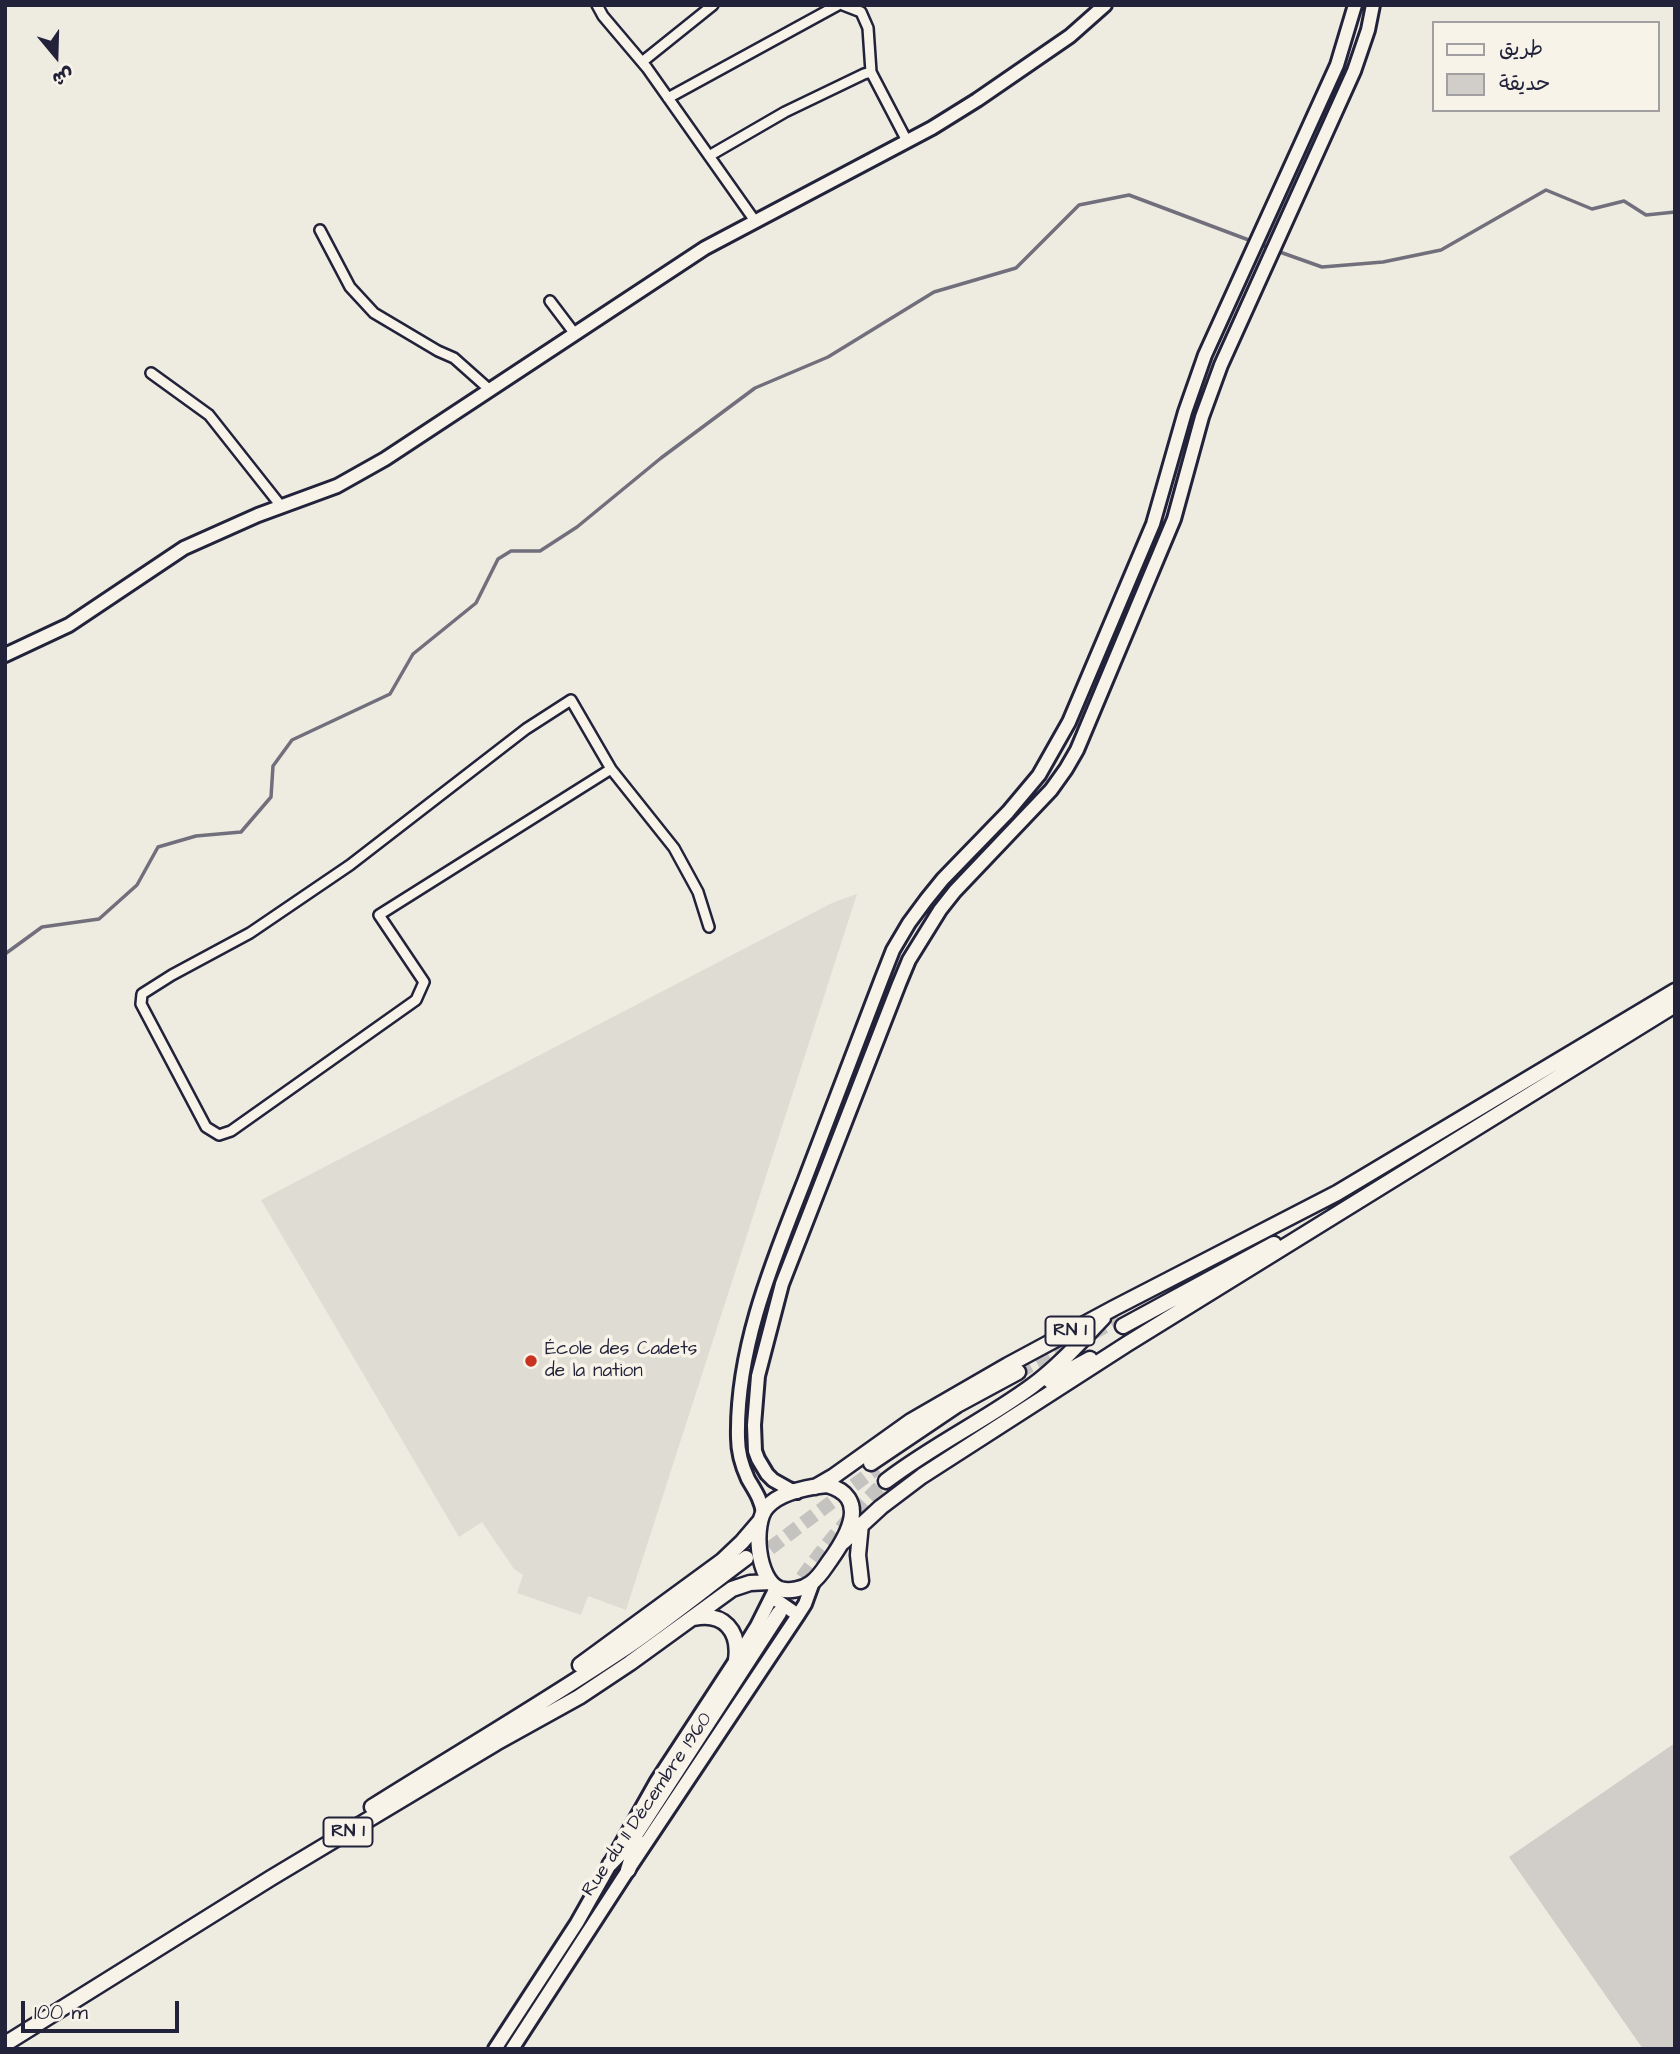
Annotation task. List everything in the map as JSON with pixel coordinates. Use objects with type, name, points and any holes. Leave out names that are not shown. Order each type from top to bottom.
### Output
[{"type":"main road","name":"RN 1","points":[[815,1487],[911,1422],[1008,1365],[1119,1317],[1337,1193],[1675,991]]},
{"type":"main road","points":[[842,1542],[922,1476],[1128,1344],[1675,1005]]},
{"type":"main road","points":[[1128,1344],[1094,1357],[1050,1380],[888,1484],[911,1462],[1037,1383],[1119,1317],[1325,1216],[1354,1205]]},
{"type":"main road","points":[[874,1466],[957,1405],[1021,1376]]},
{"type":"main road","points":[[827,1485],[841,1490],[850,1501],[853,1520],[820,1576],[794,1590],[773,1589],[761,1562],[759,1542],[762,1517],[776,1499],[797,1492],[827,1485]]},
{"type":"main road","name":"RN 1","points":[[5,2035],[480,1739],[510,1713],[591,1658],[722,1560],[742,1542],[762,1517]]},
{"type":"main road","points":[[861,1524],[858,1555],[861,1581]]},
{"type":"main road","points":[[480,1739],[513,1721],[631,1644],[747,1561],[626,1654],[519,1721],[496,1743]]},
{"type":"main road","name":"RN 1","points":[[5,2044],[271,1878],[596,1686],[732,1589],[750,1583],[773,1589]]},
{"type":"main road","points":[[610,1864],[630,1843],[787,1615]]},
{"type":"main road","points":[[628,1870],[638,1839],[787,1615]]},
{"type":"main road","points":[[689,1619],[706,1616],[721,1620],[727,1625],[736,1639],[736,1660]]},
{"type":"street","points":[[642,62],[713,5]]},
{"type":"street","points":[[668,98],[840,5],[860,12],[868,28],[871,72],[907,141]]},
{"type":"street","points":[[5,655],[69,625],[184,548],[281,506],[337,486],[385,459],[705,248],[907,141],[1018,74],[1070,36],[1105,5]]},
{"type":"street","points":[[762,1517],[762,1501],[741,1463],[738,1442],[741,1386],[748,1353],[766,1281],[893,950],[926,900],[1008,812],[1039,775],[1058,744],[1158,511],[1185,412],[1205,355],[1337,65],[1355,5]]},
{"type":"street","points":[[600,7],[755,221]]},
{"type":"street","points":[[797,1492],[781,1485],[767,1474],[758,1459],[754,1442],[758,1376],[782,1284],[909,960],[948,901],[1051,790],[1066,769],[1088,727],[1174,519],[1212,389],[1354,71],[1373,7]]},
{"type":"street","points":[[709,156],[785,112],[871,72]]},
{"type":"street","points":[[320,230],[350,287],[374,313],[454,358],[490,390]]},
{"type":"street","points":[[550,301],[575,334]]},
{"type":"street","points":[[151,373],[209,415],[281,506]]},
{"type":"street","points":[[611,769],[379,915],[424,982],[416,1000],[230,1131],[219,1135],[206,1127],[141,1004],[142,994],[250,933],[350,865],[526,729],[571,700],[611,769],[674,848],[698,892],[709,927]]},
{"type":"street","points":[[773,1589],[787,1615],[805,1604],[813,1582]]},
{"type":"street","name":"Rue du 11 Décembre 1960","points":[[495,2049],[577,1923],[657,1781],[757,1626],[773,1589]]},
{"type":"street","name":"Rue du 11 Décembre 1960","points":[[512,2049],[628,1870]]},
{"type":"shaded area","name":"École des Cadets de la nation","points":[[857,894],[626,1610],[588,1596],[581,1615],[517,1593],[523,1575],[514,1569],[482,1522],[459,1537],[261,1200],[834,902]]},
{"type":"green space","points":[[1675,1743],[1675,2049],[1643,2049],[1509,1857]]},
{"type":"waterway","points":[[1277,251],[1322,267],[1383,262],[1441,250],[1546,190],[1592,209],[1624,201],[1646,215],[1675,212]]},
{"type":"waterway","points":[[5,954],[42,927],[99,919],[137,885],[158,847],[196,836],[241,832],[271,797],[273,766],[292,740],[390,694],[413,654],[476,603],[498,559],[511,551],[540,551],[577,527],[661,458],[755,388],[828,357],[934,292],[1016,268],[1079,205],[1129,195],[1270,248]]},
{"type":"tunnel","points":[[1018,1372],[1119,1319]]},
{"type":"tunnel","points":[[753,1561],[877,1468]]},
{"type":"tunnel","points":[[779,1613],[828,1544],[886,1481]]},
{"type":"place","name":"École des Cadets de la nation","points":[[531,1361]]}]
